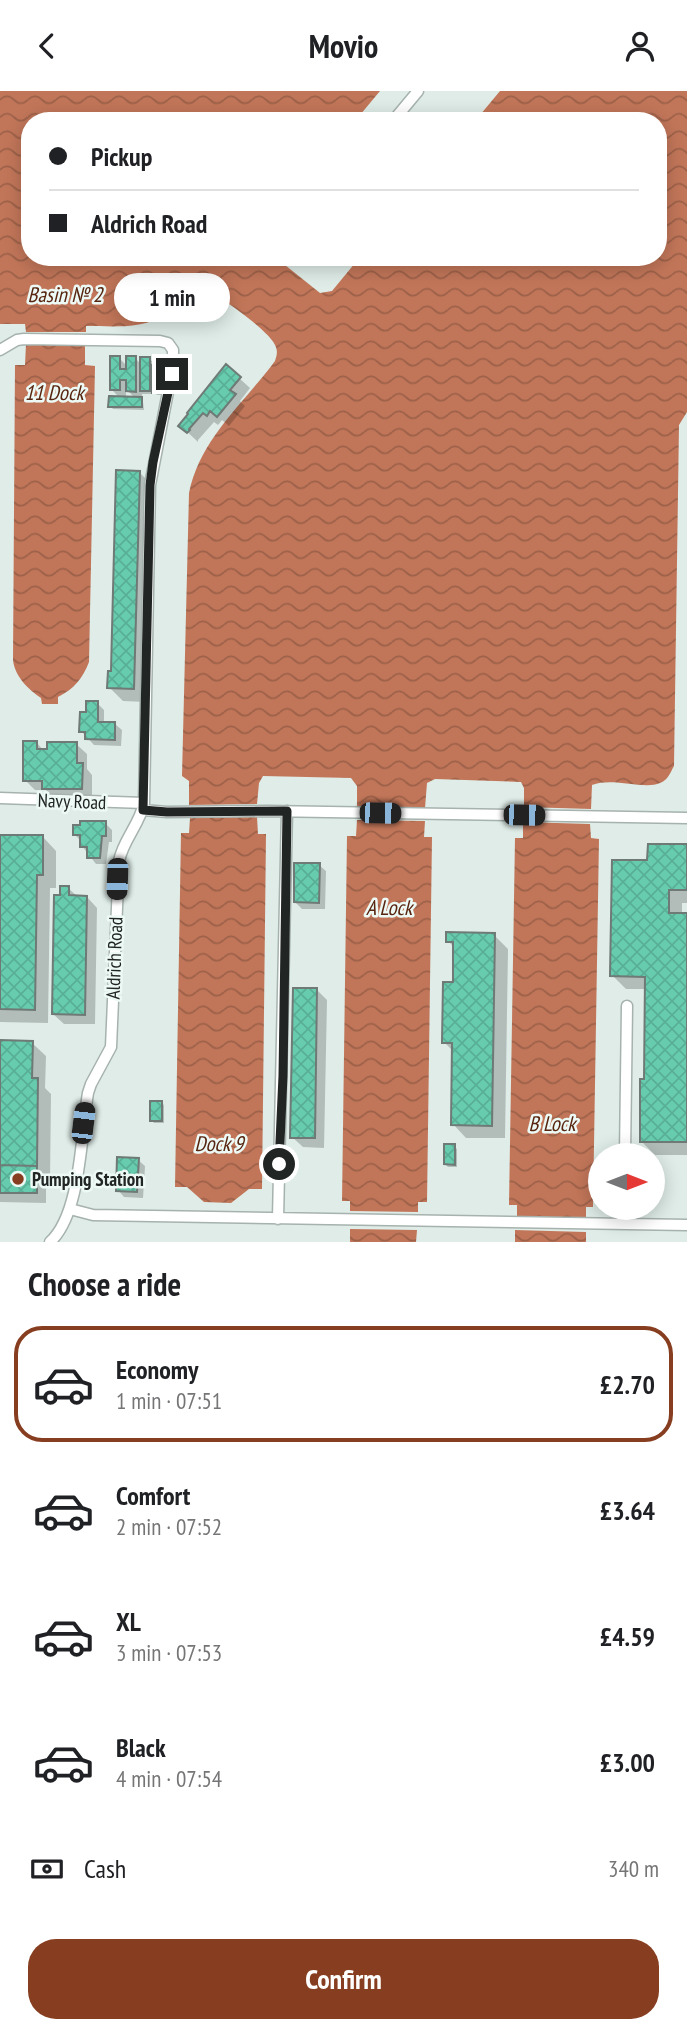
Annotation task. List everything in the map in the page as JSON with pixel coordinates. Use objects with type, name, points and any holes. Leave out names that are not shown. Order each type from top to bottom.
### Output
[{"type":"lane","points":[[400,112],[418,91]]},
{"type":"lane","name":"Aldrich Road","points":[[0,350],[18,340],[26,339],[160,341],[168,344],[174,355],[150,485],[143,806],[119,861],[111,1042],[89,1087],[75,1186],[69,1209],[61,1230],[50,1242]]},
{"type":"lane","name":"Navy Road","points":[[0,798],[143,806],[189,812],[287,811],[687,818]]},
{"type":"lane","points":[[278,1219],[287,811]]},
{"type":"lane","points":[[625,1143],[627,1006]]},
{"type":"lane","points":[[69,1209],[93,1215],[687,1225]]},
{"type":"water","name":"Basin № 2","points":[[0,91],[380,91],[362,112],[21,112],[21,266],[286,266],[320,293],[332,291],[353,266],[667,266],[667,112],[482,112],[500,91],[687,91],[687,412],[679,425],[674,766],[668,776],[653,785],[609,782],[592,785],[591,809],[524,807],[524,788],[521,782],[435,779],[427,783],[425,808],[357,807],[357,786],[351,778],[263,776],[259,783],[257,804],[189,805],[189,781],[182,776],[189,493],[203,456],[213,439],[275,361],[277,349],[271,339],[243,314],[205,291],[192,296],[163,316],[140,324],[86,326],[86,332],[26,332],[25,324],[0,324]]},
{"type":"water","name":"11 Dock","points":[[26,344],[85,345],[85,365],[95,366],[89,662],[77,683],[58,697],[58,704],[42,704],[41,698],[19,677],[13,660],[15,365],[25,365]]},
{"type":"water","name":"Dock 9","points":[[257,817],[258,834],[266,834],[262,1189],[249,1189],[231,1203],[204,1202],[187,1187],[175,1187],[181,833],[189,833],[190,818]]},
{"type":"water","name":"A Lock","points":[[357,820],[425,821],[424,837],[432,837],[427,1202],[418,1202],[418,1212],[350,1211],[350,1201],[342,1201],[347,836],[356,836]]},
{"type":"water","name":"B Lock","points":[[523,822],[590,824],[591,838],[599,839],[594,1143],[588,1143],[586,1218],[517,1216],[517,1205],[509,1205],[515,838],[523,838]]},
{"type":"water","points":[[350,1229],[417,1230],[416,1242],[350,1242]]},
{"type":"water","points":[[515,1230],[586,1232],[586,1242],[515,1242]]},
{"type":"building","points":[[110,356],[120,356],[120,369],[126,369],[126,356],[136,356],[136,392],[126,391],[126,380],[120,380],[120,390],[110,390]]},
{"type":"building","points":[[140,357],[150,357],[150,391],[140,391]]},
{"type":"building","points":[[226,364],[241,377],[230,390],[236,394],[217,417],[210,411],[207,416],[203,413],[187,433],[178,426]]},
{"type":"building","points":[[152,365],[161,365],[161,393],[152,393]]},
{"type":"building","points":[[109,396],[142,397],[142,407],[108,407]]},
{"type":"building","points":[[116,470],[140,471],[134,689],[107,688],[108,671],[111,671]]},
{"type":"building","points":[[86,701],[98,701],[98,722],[115,722],[115,740],[85,739],[85,732],[79,732],[80,712],[86,712]]},
{"type":"building","points":[[23,741],[37,741],[37,749],[47,749],[47,742],[77,742],[77,763],[83,763],[82,789],[42,789],[42,781],[23,781]]},
{"type":"building","points":[[80,821],[106,821],[106,836],[102,836],[100,858],[87,858],[87,847],[80,847],[80,835],[73,835],[73,825],[80,825]]},
{"type":"building","points":[[0,835],[43,835],[43,875],[37,875],[35,1010],[0,1009]]},
{"type":"building","points":[[648,844],[687,844],[687,890],[669,890],[669,913],[687,913],[687,1142],[640,1142],[645,977],[610,976],[612,860],[647,860]]},
{"type":"building","points":[[294,863],[320,863],[319,903],[294,902]]},
{"type":"building","points":[[60,886],[69,886],[69,895],[87,896],[85,1015],[52,1014],[54,895],[60,895]]},
{"type":"building","points":[[446,932],[495,933],[492,1126],[451,1125],[452,1043],[442,1043],[443,982],[453,982],[453,942],[446,942]]},
{"type":"building","points":[[293,988],[317,988],[315,1138],[290,1138]]},
{"type":"building","points":[[0,1040],[33,1041],[32,1078],[38,1078],[37,1166],[0,1165]]},
{"type":"building","points":[[150,1101],[162,1101],[162,1121],[150,1121]]},
{"type":"building","points":[[444,1144],[455,1144],[455,1165],[444,1164]]},
{"type":"building","points":[[117,1157],[139,1158],[137,1192],[116,1191]]},
{"type":"building","name":"Pumping Station","points":[[0,1165],[37,1166],[37,1193],[0,1193]]},
{"type":"place","name":"Pumping Station","points":[[18,1179]]},
{"type":"route","points":[[172,374],[150,485],[143,810],[287,811],[279,1164]]}]
